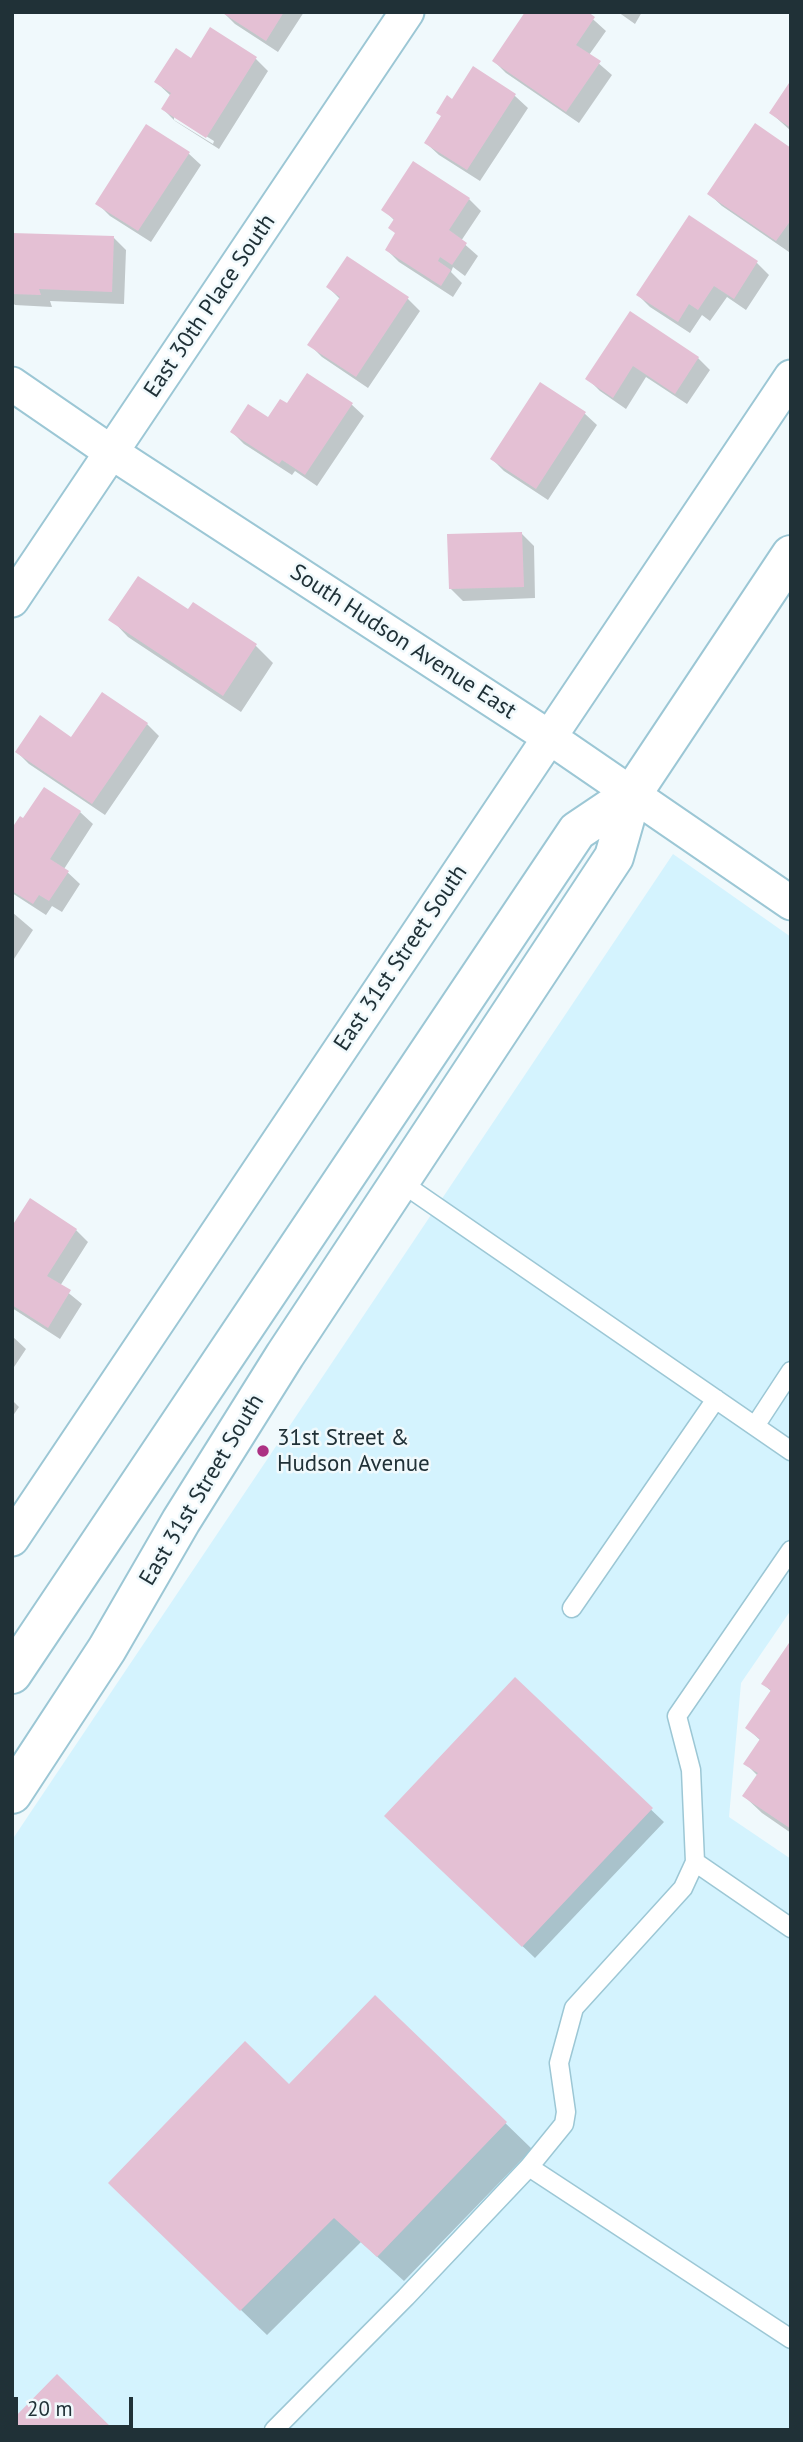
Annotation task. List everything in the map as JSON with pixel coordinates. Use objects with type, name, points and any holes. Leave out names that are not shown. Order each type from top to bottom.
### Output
[{"type":"main road","name":"East 31st Street South","points":[[12,1794],[107,1649],[181,1521],[243,1423],[399,1181],[614,857],[632,794],[791,555]]},
{"type":"main road","name":"East 31st Street South","points":[[12,1674],[577,831],[632,794]]},
{"type":"street","name":"East 30th Place South","points":[[12,600],[407,12]]},
{"type":"street","name":"East 31st Street South","points":[[12,1539],[791,377]]},
{"type":"street","name":"South Hudson Avenue East","points":[[12,384],[111,452],[549,737],[791,903]]},
{"type":"lane","points":[[399,1181],[501,1254],[791,1451]]},
{"type":"lane","points":[[754,1426],[791,1371]]},
{"type":"lane","points":[[572,1608],[716,1399]]},
{"type":"lane","points":[[276,2429],[529,2167],[564,2124],[566,2112],[559,2063],[574,2008],[683,1888],[695,1862],[691,1770],[677,1716],[791,1550]]},
{"type":"lane","points":[[695,1862],[791,1928]]},
{"type":"lane","points":[[529,2167],[791,2339]]},
{"type":"shaded area","points":[[673,854],[791,937],[791,1610],[741,1683],[729,1817],[791,1859],[791,2430],[12,2430],[12,1840]]},
{"type":"building","points":[[221,12],[284,12],[266,41]]},
{"type":"building","points":[[525,12],[588,12],[595,17],[576,45],[601,61],[566,112],[492,61]]},
{"type":"building","points":[[210,27],[257,57],[206,138],[161,109],[171,93],[154,82],[176,48],[191,58]]},
{"type":"building","points":[[473,66],[516,94],[467,170],[424,143],[441,116],[436,113],[447,95],[452,99]]},
{"type":"building","points":[[791,80],[791,128],[769,113]]},
{"type":"building","points":[[755,123],[791,148],[791,220],[776,241],[707,194]]},
{"type":"building","points":[[146,124],[190,152],[138,231],[95,204]]},
{"type":"building","points":[[413,161],[470,198],[449,230],[467,243],[452,265],[440,257],[438,261],[451,270],[441,286],[385,250],[395,233],[388,228],[394,219],[381,210]]},
{"type":"building","points":[[689,215],[758,261],[734,299],[714,286],[698,310],[689,304],[678,322],[636,295]]},
{"type":"building","points":[[12,233],[114,236],[112,292],[39,289],[41,295],[12,294]]},
{"type":"building","points":[[347,256],[409,297],[356,377],[307,345],[340,297],[326,287]]},
{"type":"building","points":[[630,311],[699,357],[675,394],[633,366],[613,398],[585,379]]},
{"type":"building","points":[[307,373],[353,403],[305,475],[282,460],[279,464],[230,432],[248,404],[268,417],[280,399],[287,403]]},
{"type":"building","points":[[540,382],[586,412],[536,489],[490,459]]},
{"type":"building","points":[[522,532],[524,587],[449,589],[447,534]]},
{"type":"building","points":[[138,576],[188,609],[193,602],[257,644],[223,696],[108,620]]},
{"type":"building","points":[[102,692],[148,723],[92,804],[15,752],[40,715],[71,737]]},
{"type":"building","points":[[44,787],[81,811],[50,859],[69,871],[49,901],[39,895],[33,904],[12,891],[12,828],[20,816],[23,818]]},
{"type":"building","points":[[30,1198],[77,1229],[47,1276],[71,1290],[48,1328],[12,1305],[12,1226]]},
{"type":"building","points":[[791,1640],[791,1829],[742,1796],[758,1773],[743,1764],[760,1739],[745,1728],[771,1690],[761,1684]]},
{"type":"building","points":[[515,1677],[653,1808],[522,1947],[384,1816]]},
{"type":"building","points":[[375,1995],[507,2122],[377,2257],[334,2218],[240,2311],[108,2183],[245,2041],[289,2084]]},
{"type":"building","points":[[57,2374],[114,2430],[12,2430],[12,2420]]},
{"type":"place","name":"31st Street & Hudson Avenue","points":[[263,1451]]}]
